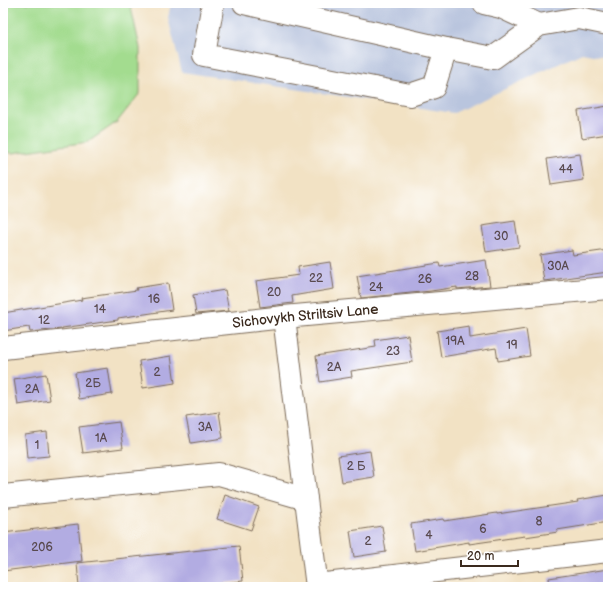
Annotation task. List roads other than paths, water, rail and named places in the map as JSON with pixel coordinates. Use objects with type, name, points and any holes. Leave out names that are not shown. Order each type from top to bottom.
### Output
[{"type":"street","points":[[213,3],[204,55],[410,95],[434,87],[446,49]]},
{"type":"street","points":[[244,3],[446,49],[493,58],[539,25],[579,18],[608,24]]},
{"type":"street","points":[[496,4],[539,25]]},
{"type":"street","name":"Sichovykh Striltsiv Lane","points":[[3,348],[284,317],[608,288]]},
{"type":"street","points":[[284,317],[317,586],[608,551]]},
{"type":"street","points":[[3,496],[219,474],[306,499]]}]
